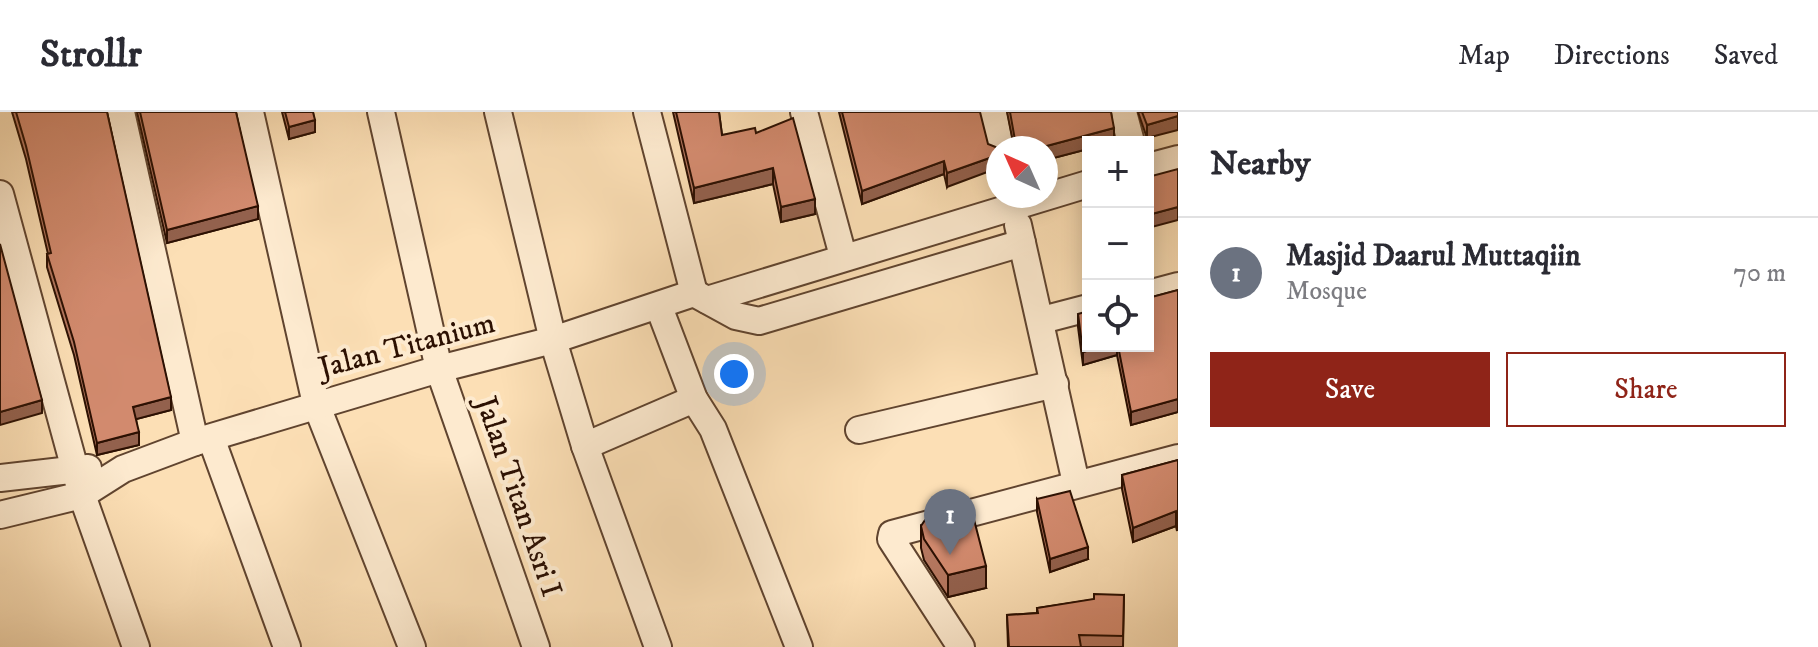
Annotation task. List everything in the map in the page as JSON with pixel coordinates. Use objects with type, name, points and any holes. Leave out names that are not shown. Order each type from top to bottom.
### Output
[{"type":"street","points":[[121,112],[203,440],[287,647]]},
{"type":"street","points":[[250,112],[316,404],[412,647]]},
{"type":"street","name":"Jalan Titan Asri I","points":[[381,112],[439,369],[536,647]]},
{"type":"street","points":[[498,112],[553,340],[585,446],[658,647]]},
{"type":"street","points":[[647,112],[701,296],[736,316],[759,321],[1022,243]]},
{"type":"street","points":[[804,112],[843,256]]},
{"type":"street","points":[[993,112],[998,136]]},
{"type":"street","points":[[1123,112],[1129,136]]},
{"type":"street","points":[[1154,165],[1178,159]]},
{"type":"street","name":"Jalan Titanium","points":[[1058,191],[1082,185]]},
{"type":"street","points":[[0,194],[82,495],[136,647]]},
{"type":"street","name":"Jalan Titanium","points":[[0,515],[82,495],[123,469],[316,404],[553,340],[843,256],[990,208]]},
{"type":"street","points":[[1014,208],[1042,320],[1076,483]]},
{"type":"street","points":[[1154,292],[1178,286]]},
{"type":"street","points":[[659,307],[694,399],[713,429],[799,647]]},
{"type":"street","points":[[1042,320],[1082,310]]},
{"type":"street","points":[[859,430],[1055,384]]},
{"type":"street","points":[[585,446],[694,399]]},
{"type":"street","points":[[961,647],[891,539],[892,534],[1178,458]]},
{"type":"street","name":"Jalan Titanium","points":[[0,478],[74,467],[123,469]]},
{"type":"building","points":[[16,112],[107,112],[171,397],[133,407],[139,432],[97,443],[74,342],[47,254],[51,253]]},
{"type":"building","points":[[140,112],[236,112],[258,206],[167,230]]},
{"type":"building","points":[[285,112],[313,112],[315,120],[289,127]]},
{"type":"building","points":[[676,112],[719,112],[722,135],[755,128],[756,133],[793,118],[815,199],[781,207],[773,168],[694,188]]},
{"type":"building","points":[[842,112],[980,112],[986,136],[986,159],[947,173],[944,161],[862,191]]},
{"type":"building","points":[[1010,112],[1111,112],[1114,128],[1058,143],[1058,136],[1014,136]]},
{"type":"building","points":[[1142,112],[1178,112],[1178,116],[1147,125]]},
{"type":"building","points":[[1178,169],[1178,207],[1154,213],[1154,175]]},
{"type":"building","points":[[0,244],[42,400],[0,412]]},
{"type":"building","points":[[1178,290],[1178,399],[1131,412],[1119,352],[1154,352],[1154,296]]},
{"type":"building","points":[[1082,313],[1082,344],[1078,314]]},
{"type":"building","points":[[1178,460],[1178,516],[1176,511],[1133,528],[1122,475]]},
{"type":"building","points":[[1070,491],[1088,547],[1050,559],[1037,499]]},
{"type":"building","points":[[971,508],[986,566],[948,575],[924,539],[921,526],[925,520]]},
{"type":"building","points":[[1094,594],[1124,595],[1123,636],[1079,635],[1081,647],[1009,647],[1007,615],[1038,613],[1037,608],[1094,599]]},
{"type":"place","name":"Masjid Daarul Muttaqiin","points":[[950,555]]}]
